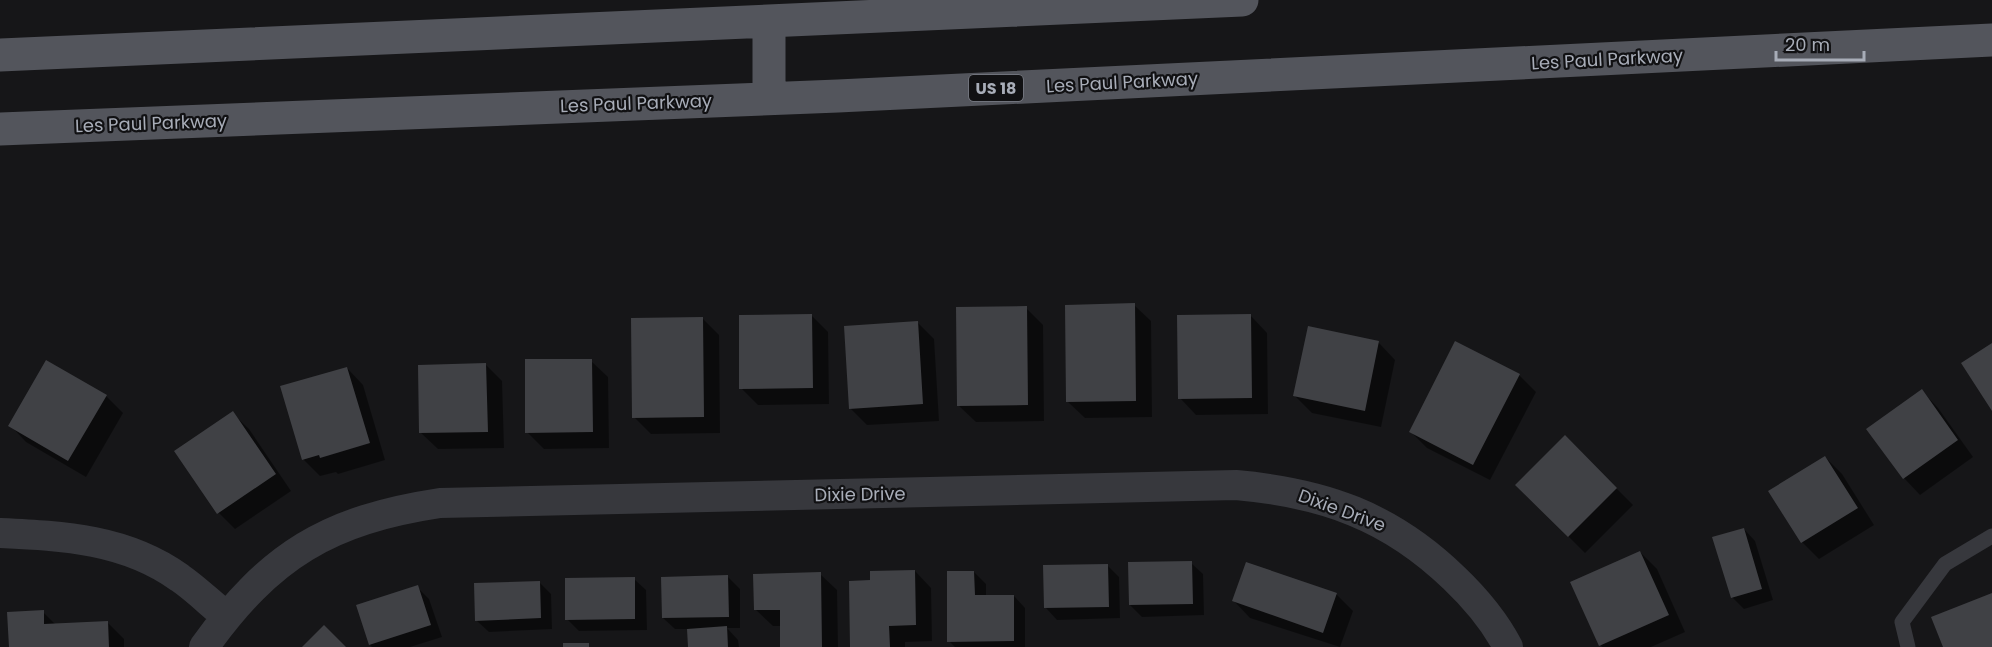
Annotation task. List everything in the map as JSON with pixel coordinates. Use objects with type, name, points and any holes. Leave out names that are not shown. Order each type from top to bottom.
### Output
[{"type":"main road","points":[[0,55],[1242,0]]},
{"type":"main road","points":[[769,21],[770,98]]},
{"type":"main road","name":"Les Paul Parkway","points":[[0,129],[770,98],[1992,40]]},
{"type":"street","name":"Dixie Drive","points":[[204,647],[226,616],[258,582],[290,556],[319,538],[346,525],[396,510],[440,503],[1236,485],[1281,489],[1331,502],[1392,528],[1432,556],[1470,594],[1508,647]]},
{"type":"street","points":[[0,533],[67,536],[114,545],[141,555],[180,577],[226,616]]},
{"type":"lane","points":[[1908,647],[1902,622],[1945,564],[1992,536]]},
{"type":"building","points":[[1135,303],[1136,401],[1066,402],[1065,305]]},
{"type":"building","points":[[1027,306],[1028,405],[957,406],[956,307]]},
{"type":"building","points":[[812,314],[813,388],[739,389],[739,315]]},
{"type":"building","points":[[1251,314],[1252,398],[1178,399],[1177,315]]},
{"type":"building","points":[[703,317],[704,417],[632,418],[631,318]]},
{"type":"building","points":[[918,321],[923,404],[849,409],[844,326]]},
{"type":"building","points":[[1308,326],[1379,341],[1365,411],[1293,396]]},
{"type":"building","points":[[1455,341],[1520,374],[1473,465],[1409,432]]},
{"type":"building","points":[[1992,343],[1992,411],[1961,363]]},
{"type":"building","points":[[525,359],[592,359],[593,432],[525,433]]},
{"type":"building","points":[[46,360],[107,395],[68,461],[8,426]]},
{"type":"building","points":[[486,363],[488,432],[419,433],[418,365]]},
{"type":"building","points":[[347,367],[370,443],[320,458],[319,455],[302,460],[280,386]]},
{"type":"building","points":[[1922,389],[1958,440],[1903,479],[1866,429]]},
{"type":"building","points":[[233,411],[276,474],[217,514],[174,451]]},
{"type":"building","points":[[1565,435],[1617,488],[1568,537],[1515,485]]},
{"type":"building","points":[[1825,456],[1858,508],[1801,543],[1768,491]]},
{"type":"building","points":[[1744,528],[1762,589],[1731,598],[1712,537]]},
{"type":"building","points":[[1640,551],[1669,615],[1599,646],[1570,582]]},
{"type":"building","points":[[1192,561],[1193,604],[1129,605],[1128,562]]},
{"type":"building","points":[[1246,562],[1337,593],[1323,633],[1232,601]]},
{"type":"building","points":[[1108,564],[1109,607],[1044,608],[1043,565]]},
{"type":"building","points":[[915,570],[916,625],[889,626],[890,647],[850,647],[849,581],[870,580],[870,571]]},
{"type":"building","points":[[947,571],[974,571],[975,595],[1014,595],[1014,641],[947,642]]},
{"type":"building","points":[[821,572],[822,647],[780,647],[780,610],[754,610],[753,574]]},
{"type":"building","points":[[728,575],[729,617],[662,618],[661,577]]},
{"type":"building","points":[[635,577],[635,619],[565,620],[565,578]]},
{"type":"building","points":[[540,581],[541,618],[475,621],[474,583]]},
{"type":"building","points":[[418,585],[431,625],[369,645],[356,605]]},
{"type":"building","points":[[1992,593],[1992,647],[1943,647],[1931,617]]},
{"type":"building","points":[[44,610],[44,624],[108,621],[109,647],[9,647],[7,612]]},
{"type":"building","points":[[324,625],[346,647],[302,647]]},
{"type":"building","points":[[727,626],[728,647],[688,647],[687,629]]},
{"type":"building","points":[[563,643],[589,643],[589,647],[563,647]]}]
